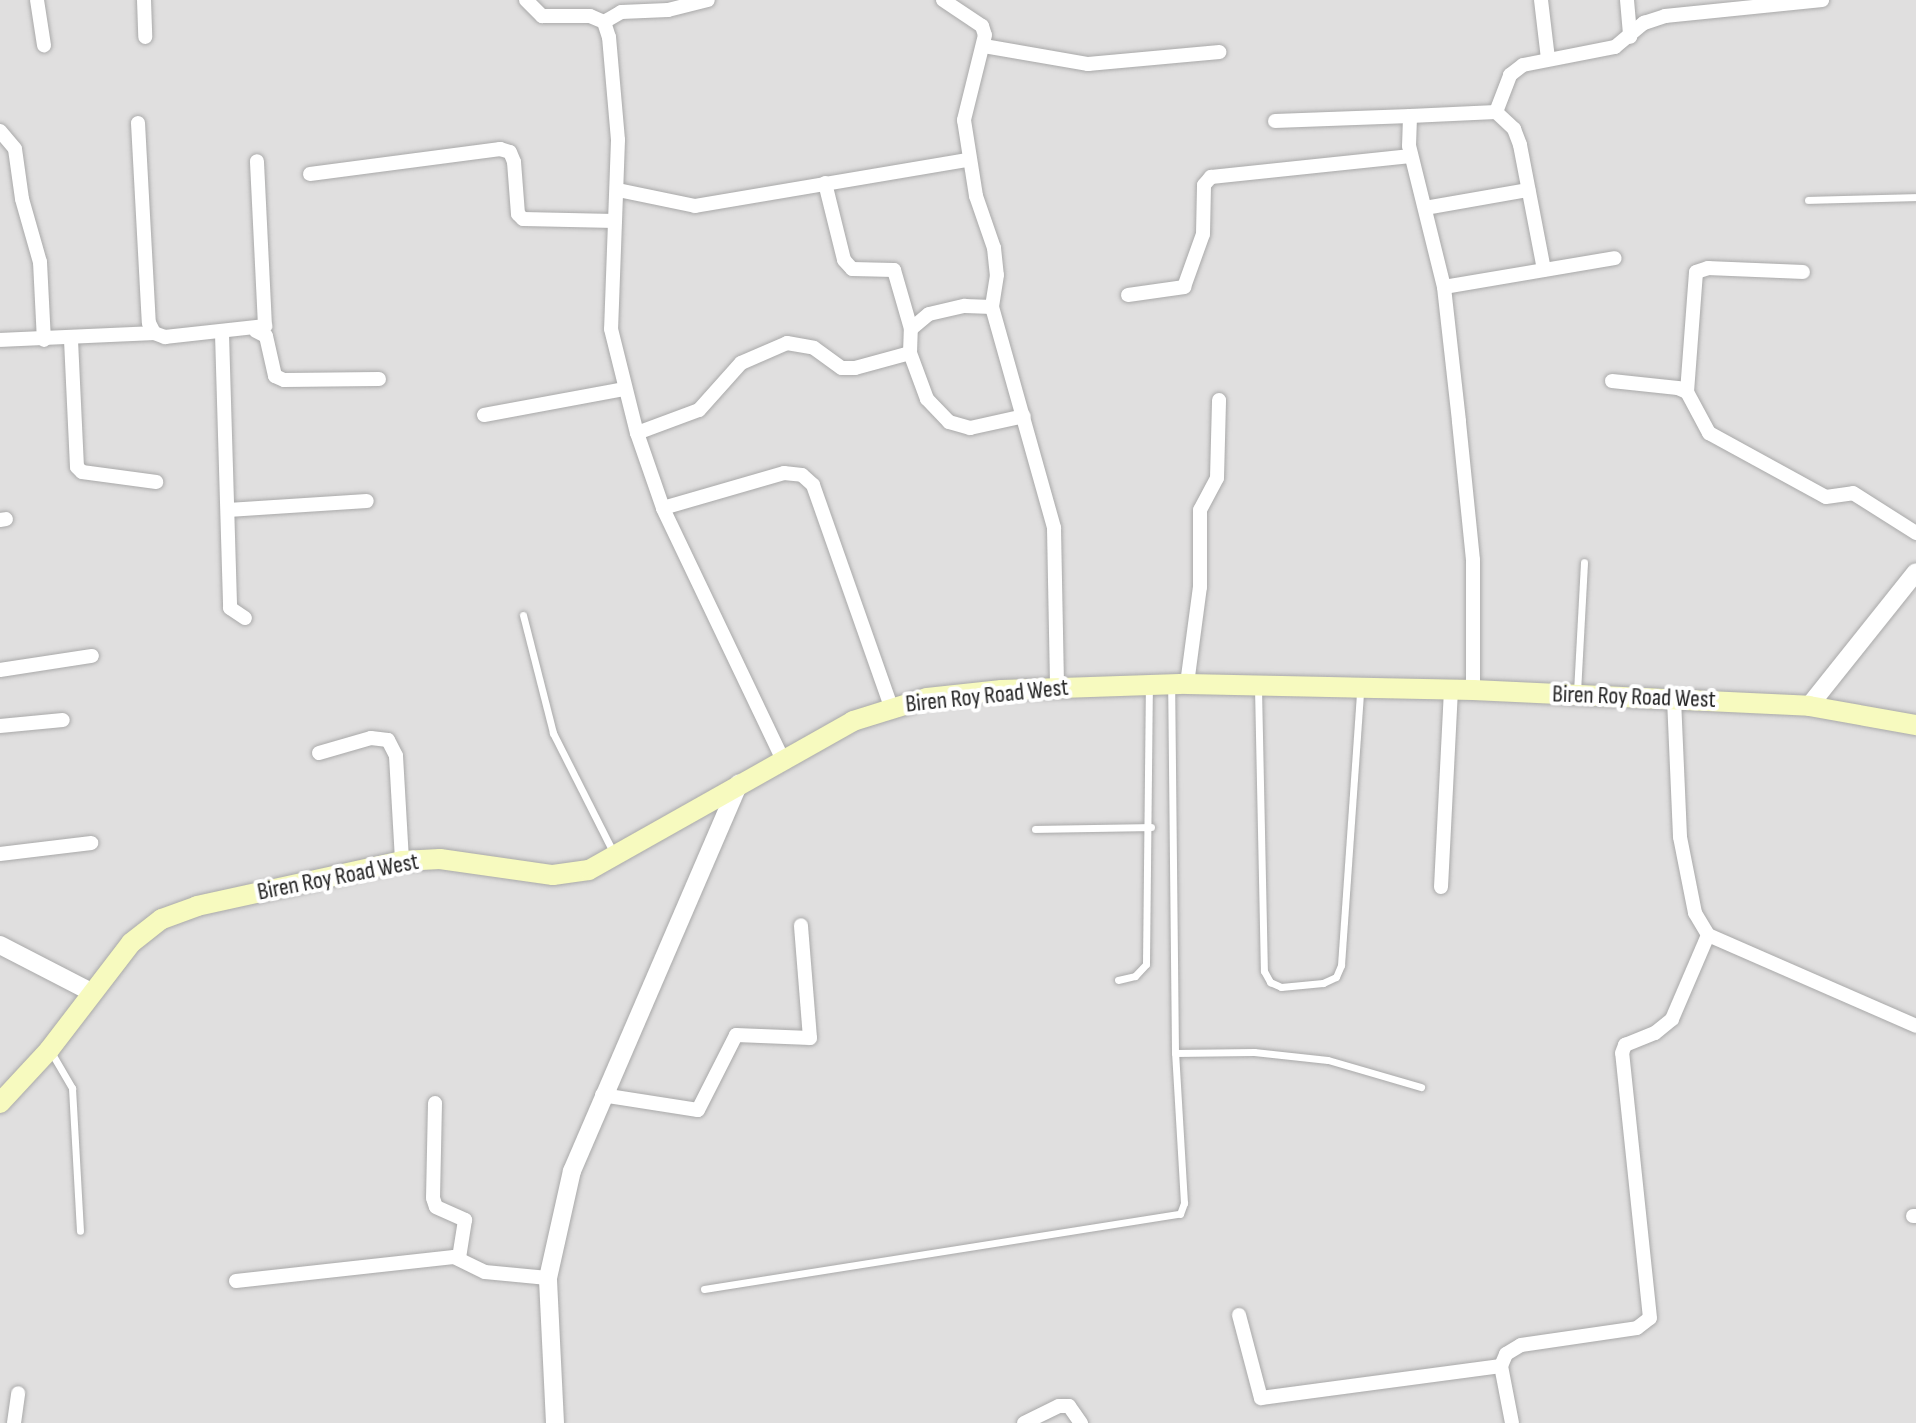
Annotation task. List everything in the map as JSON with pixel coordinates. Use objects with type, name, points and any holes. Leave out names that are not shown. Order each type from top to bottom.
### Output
[{"type":"main road","name":"Biren Roy Road West","points":[[0,1103],[49,1050],[131,943],[162,919],[197,906],[402,861],[440,859],[553,875],[589,870],[616,858],[739,783],[891,706],[1057,687],[1179,684],[1473,690],[1809,706],[1916,725]]},
{"type":"street","points":[[37,0],[44,45]]},
{"type":"street","points":[[144,0],[145,37]]},
{"type":"street","points":[[526,0],[542,16],[604,22],[621,12],[668,10],[708,0]]},
{"type":"street","points":[[943,0],[982,26],[984,46],[967,100],[968,160],[994,248],[997,275],[992,307],[1054,528],[1057,687]]},
{"type":"street","points":[[1541,0],[1548,59]]},
{"type":"street","points":[[1627,0],[1630,37]]},
{"type":"street","points":[[1496,112],[1510,75],[1548,59],[1597,52],[1630,37],[1644,23],[1665,16],[1822,0]]},
{"type":"street","points":[[604,22],[618,140],[611,329],[624,389],[663,508],[783,760]]},
{"type":"street","points":[[984,46],[1088,64],[1219,52]]},
{"type":"street","points":[[1275,121],[1496,112],[1514,129],[1544,270]]},
{"type":"street","points":[[1410,116],[1411,156],[1444,287],[1473,560],[1473,690]]},
{"type":"street","points":[[138,123],[149,323],[154,333]]},
{"type":"street","points":[[0,131],[15,149],[22,199],[40,262],[44,340]]},
{"type":"street","points":[[310,174],[500,149],[510,152],[514,162],[518,214],[523,219],[615,221]]},
{"type":"street","points":[[1128,295],[1184,287],[1203,234],[1204,185],[1211,177],[1411,156]]},
{"type":"street","points":[[618,190],[695,206],[968,160]]},
{"type":"street","points":[[256,331],[268,320],[257,161]]},
{"type":"street","points":[[825,183],[844,260],[852,269],[894,270],[911,329],[910,353],[927,399],[949,422],[970,428],[1024,416]]},
{"type":"street","points":[[1425,208],[1528,190]]},
{"type":"street","points":[[1444,287],[1615,258]]},
{"type":"street","points":[[1803,272],[1708,268],[1696,272],[1687,392],[1709,433],[1826,497],[1853,493],[1916,533]]},
{"type":"street","points":[[911,329],[929,314],[965,306],[992,307]]},
{"type":"street","points":[[0,340],[71,340],[154,333],[256,331],[266,336],[275,376],[284,380],[379,379]]},
{"type":"street","points":[[222,334],[230,608],[245,618]]},
{"type":"street","points":[[71,340],[77,467],[82,472],[156,482]]},
{"type":"street","points":[[637,433],[699,410],[741,363],[787,343],[814,348],[842,368],[910,353]]},
{"type":"street","points":[[1612,381],[1687,392]]},
{"type":"street","points":[[484,415],[624,389]]},
{"type":"street","points":[[1179,684],[1200,587],[1200,510],[1217,478],[1219,400]]},
{"type":"street","points":[[663,508],[784,473],[802,475],[813,485],[891,706]]},
{"type":"street","points":[[228,510],[367,501]]},
{"type":"street","points":[[1809,706],[1916,572]]},
{"type":"street","points":[[0,670],[92,656]]},
{"type":"street","points":[[1441,887],[1451,690]]},
{"type":"street","points":[[1674,699],[1680,837],[1695,913],[1708,935],[1916,1026]]},
{"type":"street","points":[[0,726],[63,720]]},
{"type":"street","points":[[319,753],[371,738],[388,740],[396,756],[402,861]]},
{"type":"street","points":[[555,1423],[548,1278],[572,1171],[602,1095],[711,859],[739,783]]},
{"type":"street","points":[[0,854],[91,843]]},
{"type":"street","points":[[602,1095],[698,1110],[736,1035],[810,1038],[801,925]]},
{"type":"street","points":[[1512,1423],[1501,1366],[1506,1354],[1521,1345],[1637,1328],[1650,1318],[1622,1053],[1625,1045],[1655,1033],[1672,1019],[1708,935]]},
{"type":"street","points":[[0,945],[91,992]]},
{"type":"street","points":[[435,1103],[433,1198],[436,1207],[465,1220],[459,1257]]},
{"type":"street","points":[[236,1281],[459,1257],[485,1272],[548,1278]]},
{"type":"street","points":[[1239,1315],[1261,1398],[1501,1366]]},
{"type":"street","points":[[14,1423],[18,1393]]},
{"type":"street","points":[[1024,1423],[1059,1406],[1069,1406],[1081,1423]]},
{"type":"lane","points":[[1808,200],[1916,197]]},
{"type":"lane","points":[[1577,696],[1584,562]]},
{"type":"lane","points":[[523,615],[553,733],[616,858]]},
{"type":"lane","points":[[704,1289],[1180,1214],[1184,1203],[1175,1053],[1179,684]]},
{"type":"lane","points":[[1118,980],[1135,976],[1146,964],[1151,827],[1149,685]]},
{"type":"lane","points":[[1258,686],[1264,971],[1270,982],[1281,987],[1323,983],[1336,977],[1341,965],[1360,688]]},
{"type":"lane","points":[[1035,829],[1151,827]]},
{"type":"lane","points":[[49,1050],[72,1088],[80,1231]]},
{"type":"lane","points":[[1175,1053],[1254,1052],[1328,1060],[1421,1087]]},
{"type":"shaded area","points":[[0,0],[1916,0],[1916,1423],[0,1423]]}]
